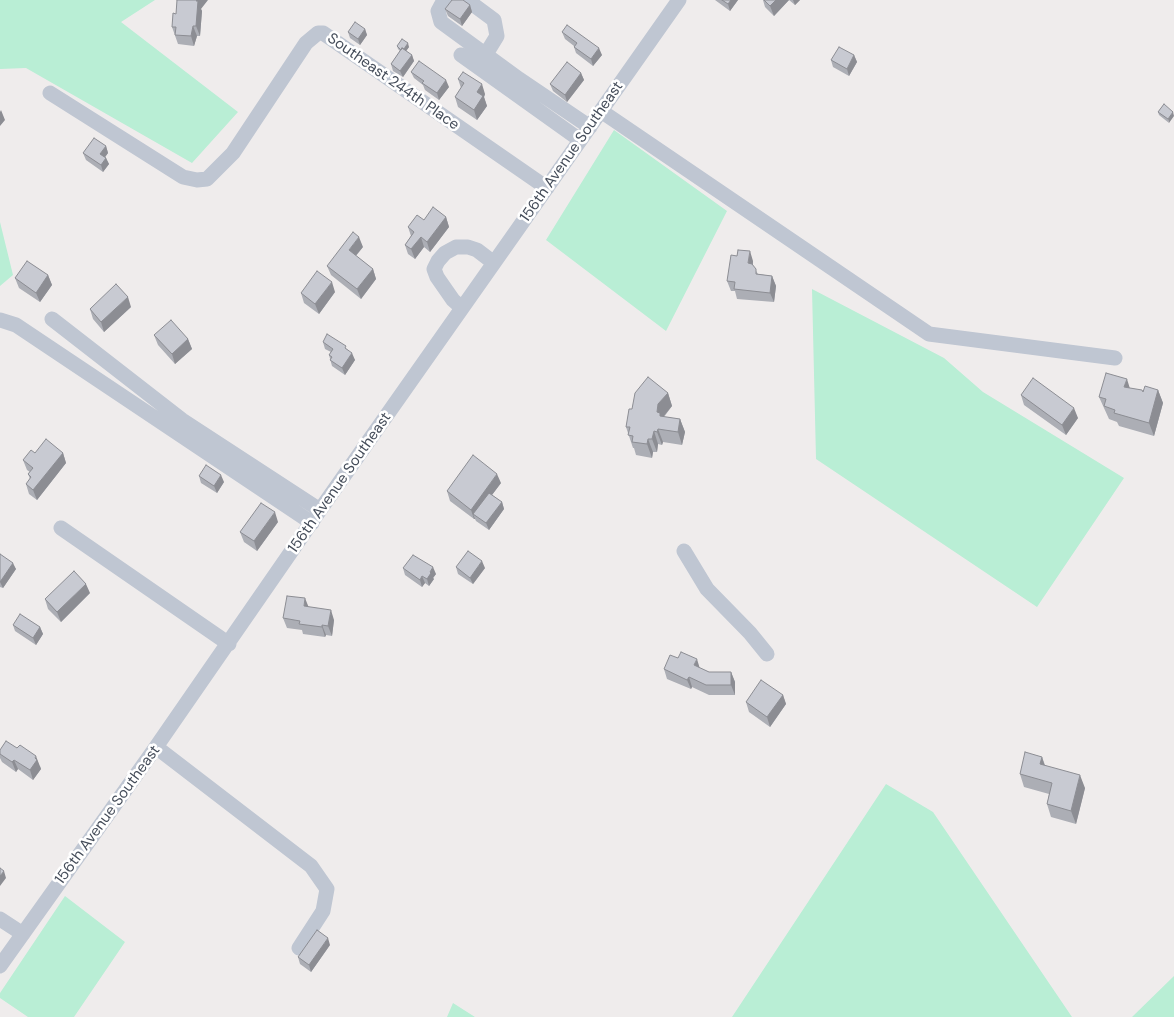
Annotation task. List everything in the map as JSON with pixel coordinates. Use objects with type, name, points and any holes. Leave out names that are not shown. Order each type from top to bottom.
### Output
[{"type":"street","points":[[444,0],[438,11],[441,22],[518,79],[590,127]]},
{"type":"street","points":[[467,0],[494,20],[497,36],[486,54]]},
{"type":"street","name":"156th Avenue Southeast","points":[[0,966],[156,748],[679,0]]},
{"type":"street","name":"Southeast 244th Place","points":[[50,93],[183,177],[196,180],[207,179],[233,153],[306,43],[318,33],[323,33],[547,188]]},
{"type":"street","points":[[460,55],[580,140]]},
{"type":"street","points":[[601,111],[929,334],[1115,358]]},
{"type":"street","points":[[462,308],[453,300],[437,277],[434,269],[438,261],[456,247],[468,247],[477,250],[494,263]]},
{"type":"street","points":[[52,319],[182,420],[316,517]]},
{"type":"street","points":[[0,320],[16,324],[316,517]]},
{"type":"street","points":[[61,528],[229,644]]},
{"type":"street","points":[[684,551],[707,589],[750,632],[767,654]]},
{"type":"street","points":[[156,748],[311,866],[327,889],[323,911],[299,948]]},
{"type":"street","points":[[0,918],[23,934]]},
{"type":"green space","points":[[0,0],[155,0],[121,22],[238,112],[192,163],[26,68],[0,69]]},
{"type":"green space","points":[[614,130],[727,211],[666,331],[546,240]]},
{"type":"green space","points":[[0,222],[13,275],[0,286]]},
{"type":"green space","points":[[812,289],[944,358],[983,392],[1124,478],[1037,607],[816,459]]},
{"type":"green space","points":[[886,784],[933,812],[1072,1017],[732,1017]]},
{"type":"green space","points":[[65,896],[125,942],[74,1017],[28,1017],[0,998],[0,993]]},
{"type":"green space","points":[[1174,976],[1174,1017],[1132,1017]]},
{"type":"green space","points":[[453,1003],[475,1017],[447,1017]]},
{"type":"building","points":[[177,0],[198,1],[196,26],[193,26],[191,36],[175,35],[176,27],[172,27],[173,13],[176,14]]},
{"type":"building","points":[[452,0],[463,0],[470,5],[460,19],[445,9]]},
{"type":"building","points":[[722,0],[731,0],[728,4]]},
{"type":"building","points":[[764,0],[776,0],[770,6]]},
{"type":"building","points":[[355,22],[365,29],[358,39],[348,32]]},
{"type":"building","points":[[567,25],[599,48],[591,59],[574,47],[577,43],[562,32]]},
{"type":"building","points":[[402,39],[408,43],[401,50],[397,46]]},
{"type":"building","points":[[839,47],[854,55],[847,69],[831,60]]},
{"type":"building","points":[[402,48],[412,55],[400,71],[391,64]]},
{"type":"building","points":[[419,61],[446,80],[437,93],[422,83],[424,81],[411,72]]},
{"type":"building","points":[[567,62],[581,73],[565,95],[550,84]]},
{"type":"building","points":[[463,72],[482,84],[477,92],[483,96],[474,110],[455,97],[464,83],[458,79]]},
{"type":"building","points":[[1164,104],[1173,112],[1168,119],[1158,112]]},
{"type":"building","points":[[94,138],[106,146],[100,154],[106,158],[101,165],[83,153]]},
{"type":"building","points":[[433,207],[446,217],[427,242],[421,237],[411,249],[405,245],[414,232],[408,227],[417,215],[424,220]]},
{"type":"building","points":[[353,232],[359,237],[349,250],[373,269],[357,289],[327,266]]},
{"type":"building","points":[[738,250],[750,251],[748,263],[752,264],[756,269],[756,274],[772,276],[770,293],[734,289],[735,282],[727,281],[731,255],[737,256]]},
{"type":"building","points":[[27,261],[48,275],[36,293],[15,278]]},
{"type":"building","points":[[317,271],[332,282],[315,304],[301,293]]},
{"type":"building","points":[[116,284],[128,297],[101,322],[90,309]]},
{"type":"building","points":[[171,320],[188,339],[172,354],[154,335]]},
{"type":"building","points":[[327,334],[346,346],[345,348],[352,353],[342,368],[330,360],[332,357],[329,355],[333,349],[323,342]]},
{"type":"building","points":[[1106,373],[1127,379],[1124,387],[1142,390],[1143,392],[1145,386],[1158,390],[1149,423],[1114,413],[1115,410],[1104,406],[1106,399],[1099,397]]},
{"type":"building","points":[[648,377],[668,393],[658,404],[657,412],[660,413],[660,416],[680,419],[678,432],[658,429],[657,432],[654,431],[652,439],[648,439],[647,444],[632,442],[633,436],[628,435],[630,427],[626,427],[629,409],[632,409],[635,393]]},
{"type":"building","points":[[1033,378],[1074,408],[1062,425],[1021,395]]},
{"type":"building","points":[[46,439],[63,453],[33,490],[26,484],[31,477],[28,474],[33,468],[23,460],[31,450],[35,453]]},
{"type":"building","points":[[473,455],[497,474],[471,510],[447,491]]},
{"type":"building","points":[[206,465],[221,475],[214,486],[199,476]]},
{"type":"building","points":[[489,493],[502,502],[486,523],[473,514]]},
{"type":"building","points":[[261,503],[275,512],[254,541],[240,532]]},
{"type":"building","points":[[468,551],[482,561],[470,578],[456,567]]},
{"type":"building","points":[[0,554],[13,563],[0,582]]},
{"type":"building","points":[[413,555],[433,567],[427,579],[422,576],[420,580],[403,568]]},
{"type":"building","points":[[74,571],[86,584],[57,612],[45,599]]},
{"type":"building","points":[[287,596],[305,598],[304,606],[331,610],[328,626],[299,624],[300,621],[283,618]]},
{"type":"building","points":[[20,614],[40,627],[33,638],[13,625]]},
{"type":"building","points":[[681,652],[697,659],[694,665],[709,672],[731,672],[731,685],[706,685],[689,677],[687,680],[664,669],[670,655],[678,658]]},
{"type":"building","points":[[761,680],[783,695],[767,717],[746,702]]},
{"type":"building","points":[[6,741],[17,748],[20,745],[36,756],[37,760],[30,770],[0,754],[0,750]]},
{"type":"building","points":[[1025,752],[1042,757],[1040,764],[1080,775],[1071,811],[1047,804],[1052,783],[1020,774]]},
{"type":"building","points":[[0,868],[4,871],[0,876]]},
{"type":"building","points":[[317,930],[328,938],[309,965],[298,957]]}]
